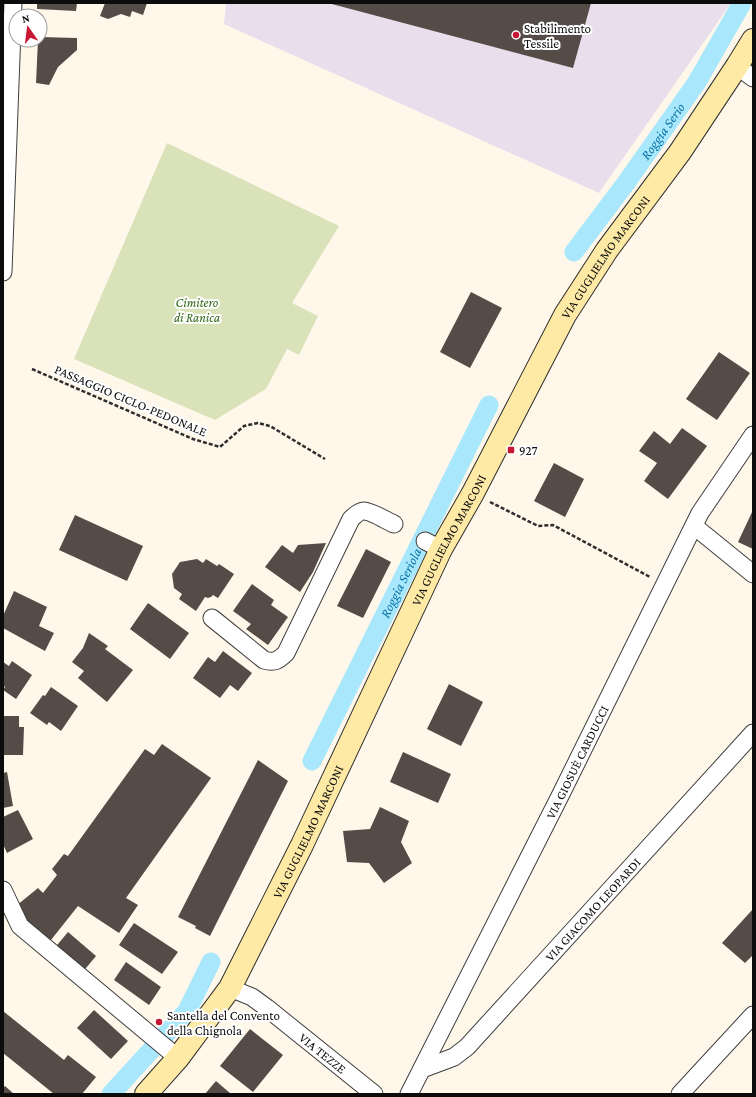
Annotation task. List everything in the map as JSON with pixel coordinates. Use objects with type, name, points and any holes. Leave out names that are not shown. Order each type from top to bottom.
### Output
[{"type":"street","points":[[3,272],[5,167],[13,3]]},
{"type":"street","name":"VIA GUGLIELMO MARCONI","points":[[146,1094],[178,1058],[230,988],[302,845],[433,545],[473,493],[565,314],[607,250],[680,152],[745,72],[753,40]]},
{"type":"street","name":"VIA GIOSUÈ CARDUCCI","points":[[409,1094],[556,805],[700,513],[753,435]]},
{"type":"street","points":[[212,618],[264,660],[272,662],[281,659],[286,653],[351,520],[360,512],[365,511],[394,524]]},
{"type":"street","points":[[694,526],[753,574]]},
{"type":"street","name":"VIA GIACOMO LEOPARDI","points":[[422,1069],[454,1057],[467,1047],[753,733]]},
{"type":"street","points":[[3,890],[20,926],[178,1058]]},
{"type":"street","name":"VIA TEZZE","points":[[230,988],[252,997],[374,1094]]},
{"type":"street","points":[[680,1094],[753,1015]]},
{"type":"path","name":"PASSAGGIO CICLO-PEDONALE","points":[[32,369],[193,440],[220,447],[244,426],[258,423],[270,426],[325,459]]},
{"type":"path","points":[[473,493],[538,526],[553,525],[665,585]]},
{"type":"shaded area","points":[[226,3],[731,3],[599,193],[224,24]]},
{"type":"green space","name":"Cimitero di Ranica","points":[[167,143],[339,226],[292,303],[318,316],[299,355],[287,349],[266,389],[215,420],[74,359]]},
{"type":"building","points":[[37,3],[77,3],[76,11],[37,8]]},
{"type":"building","points":[[105,3],[147,3],[143,15],[132,11],[130,17],[121,14],[108,19],[100,16]]},
{"type":"building","name":"Stabilimento Tessile","points":[[328,3],[591,3],[573,68]]},
{"type":"building","points":[[48,37],[77,38],[77,50],[58,67],[49,85],[36,83],[38,48],[48,48]]},
{"type":"building","points":[[471,292],[502,308],[470,368],[440,352]]},
{"type":"building","points":[[719,352],[750,373],[717,420],[686,399]]},
{"type":"building","points":[[682,428],[707,446],[668,499],[644,481],[657,463],[639,451],[654,431],[670,444]]},
{"type":"building","points":[[554,463],[584,479],[565,517],[534,501]]},
{"type":"building","points":[[753,510],[753,549],[738,542]]},
{"type":"building","points":[[75,515],[143,546],[127,581],[59,550]]},
{"type":"building","points":[[326,543],[313,572],[300,592],[265,567],[282,545],[293,553],[298,545]]},
{"type":"building","points":[[366,549],[391,562],[363,618],[337,606]]},
{"type":"building","points":[[197,559],[203,563],[206,559],[217,566],[219,564],[234,574],[218,598],[213,595],[208,598],[205,597],[196,611],[179,599],[182,594],[174,588],[172,574],[180,562]]},
{"type":"building","points":[[252,584],[274,600],[271,605],[288,617],[268,645],[246,629],[251,624],[233,611]]},
{"type":"building","points":[[14,591],[47,607],[39,626],[54,633],[45,651],[3,628],[3,616]]},
{"type":"building","points":[[148,603],[189,633],[170,659],[130,629]]},
{"type":"building","points":[[89,633],[108,646],[105,649],[133,670],[107,702],[78,678],[84,671],[72,662],[83,648]]},
{"type":"building","points":[[223,651],[252,673],[238,691],[230,685],[220,698],[193,678],[208,657],[215,662]]},
{"type":"building","points":[[12,661],[32,675],[16,699],[3,690],[5,687],[3,685],[3,662],[9,666]]},
{"type":"building","points":[[449,684],[483,702],[461,746],[427,729]]},
{"type":"building","points":[[51,687],[78,706],[61,731],[49,722],[47,725],[30,713]]},
{"type":"building","points":[[3,716],[19,716],[19,727],[24,727],[23,755],[3,755]]},
{"type":"building","points":[[162,744],[211,778],[126,898],[138,905],[119,933],[78,906],[47,945],[16,906],[38,888],[43,893],[57,875],[52,869],[64,854],[68,856],[145,749],[154,755]]},
{"type":"building","points":[[403,752],[451,774],[438,803],[390,782]]},
{"type":"building","points":[[258,760],[288,781],[210,936],[195,928],[196,926],[178,917]]},
{"type":"building","points":[[7,772],[13,806],[3,808],[3,773]]},
{"type":"building","points":[[380,807],[409,821],[401,842],[412,863],[384,883],[369,863],[347,862],[343,831],[370,829]]},
{"type":"building","points":[[18,810],[33,839],[7,853],[3,844],[3,817]]},
{"type":"building","points":[[753,909],[753,955],[745,963],[722,943]]},
{"type":"building","points":[[134,923],[178,952],[162,974],[119,945]]},
{"type":"building","points":[[68,932],[96,956],[81,974],[53,950]]},
{"type":"building","points":[[126,962],[161,987],[149,1005],[114,980]]},
{"type":"building","points":[[94,1010],[128,1041],[111,1059],[77,1028]]},
{"type":"building","points":[[3,1011],[64,1060],[68,1055],[96,1077],[82,1094],[54,1094],[3,1053]]},
{"type":"building","points":[[250,1029],[283,1055],[253,1092],[220,1066]]},
{"type":"building","points":[[216,1081],[231,1094],[205,1094]]},
{"type":"building","points":[[5,1086],[14,1094],[3,1094],[3,1088]]},
{"type":"waterway","name":"Roggia Serio","points":[[574,252],[626,183],[697,82],[742,3]]},
{"type":"waterway","name":"Roggia Seriola","points":[[312,761],[489,405]]},
{"type":"waterway","name":"Roggia Serio","points":[[111,1094],[187,1011],[211,962]]},
{"type":"place","name":"Stabilimento Tessile","points":[[516,35]]},
{"type":"place","name":"927","points":[[511,450]]},
{"type":"place","name":"Santella del Convento della Chignola","points":[[159,1022]]}]
